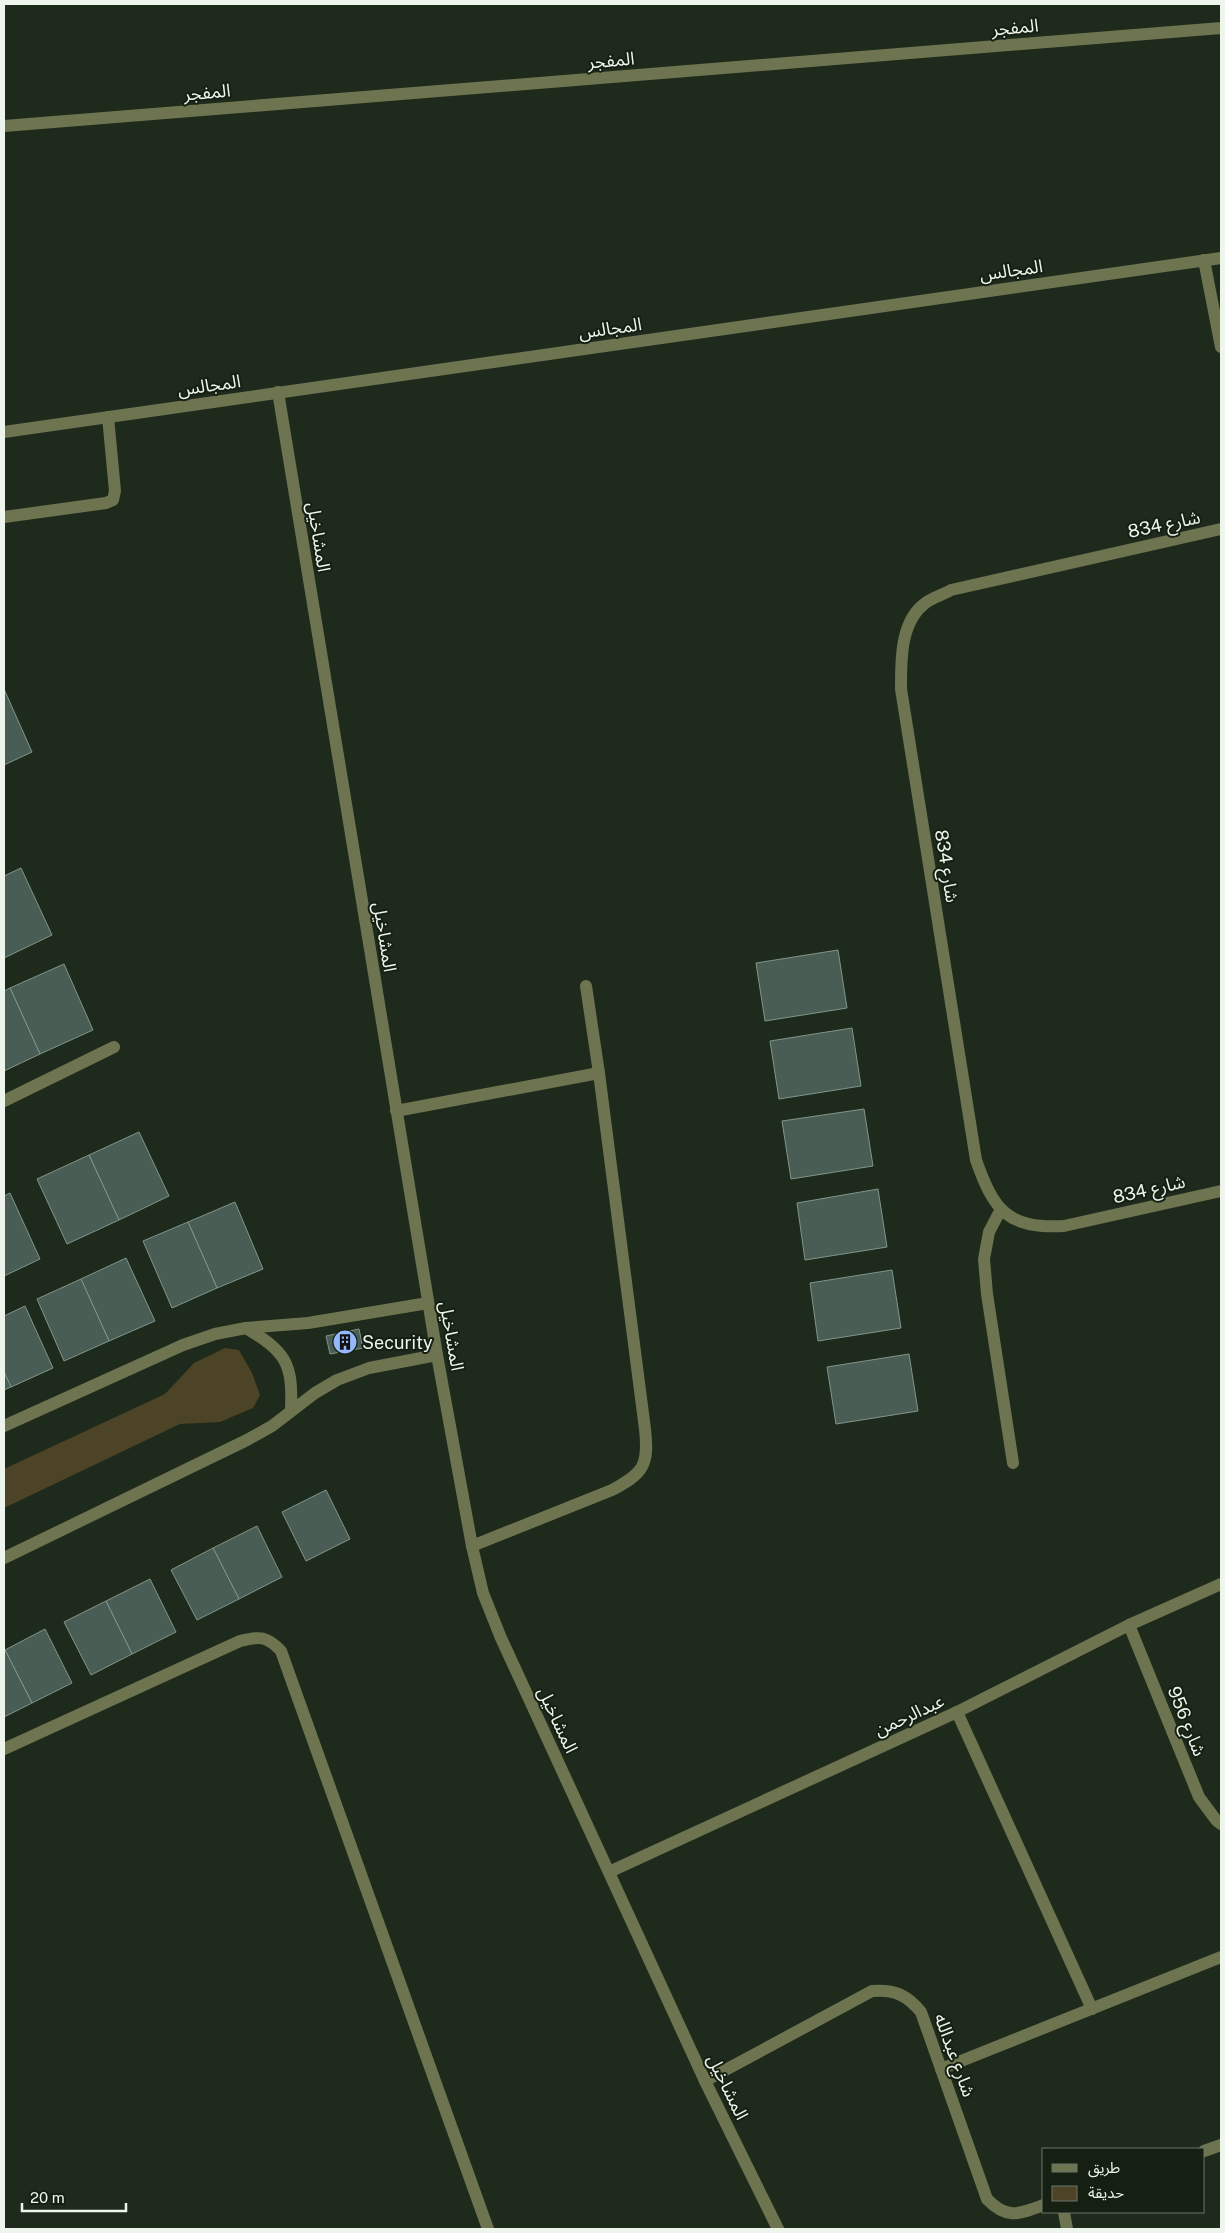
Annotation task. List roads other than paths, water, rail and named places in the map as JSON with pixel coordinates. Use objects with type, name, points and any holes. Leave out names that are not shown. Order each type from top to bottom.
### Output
[{"type":"street","name":"المفجر","points":[[4,126],[1221,28]]},
{"type":"street","name":"المجالس","points":[[4,432],[1221,258]]},
{"type":"street","points":[[1204,260],[1221,347]]},
{"type":"street","name":"المشاخيل","points":[[278,392],[428,1303],[472,1546],[483,1593],[501,1638],[705,2081],[778,2229]]},
{"type":"street","points":[[4,517],[106,503],[113,500],[116,491],[108,417]]},
{"type":"street","name":"شارع 834","points":[[1221,529],[951,590],[923,605],[909,625],[901,657],[901,689],[976,1160],[986,1188],[1001,1209],[1022,1224],[1043,1227],[1064,1226],[1221,1191]]},
{"type":"street","points":[[472,1546],[612,1490],[632,1479],[645,1465],[646,1429],[586,986]]},
{"type":"street","points":[[4,1101],[114,1048]]},
{"type":"street","points":[[396,1111],[599,1073]]},
{"type":"street","points":[[1001,1209],[989,1232],[984,1259],[987,1294],[1013,1464]]},
{"type":"street","points":[[4,1426],[183,1346],[215,1334],[246,1328],[283,1326],[428,1303]]},
{"type":"street","points":[[246,1328],[270,1342],[282,1355],[290,1371],[292,1388],[291,1410]]},
{"type":"street","points":[[4,1558],[247,1440],[272,1426],[291,1410],[337,1380],[369,1368],[437,1355]]},
{"type":"street","name":"عبدالرحمن","points":[[609,1872],[957,1712],[1129,1625],[1221,1584]]},
{"type":"street","name":"شارع 956","points":[[1129,1625],[1200,1797],[1221,1824]]},
{"type":"street","points":[[4,1749],[240,1641],[256,1637],[271,1640],[281,1651],[488,2229]]},
{"type":"street","points":[[957,1712],[1092,2009]]},
{"type":"street","points":[[941,2069],[1221,1957]]},
{"type":"street","name":"شارع عبدالله","points":[[705,2081],[872,1991],[886,1990],[900,1993],[912,2001],[921,2012],[988,2199],[997,2208],[1009,2213],[1022,2214],[1042,2206]]},
{"type":"street","points":[[1205,2151],[1221,2145]]},
{"type":"street","points":[[1064,2213],[1067,2229]]},
{"type":"place","name":"Security","points":[[345,1342]]}]
